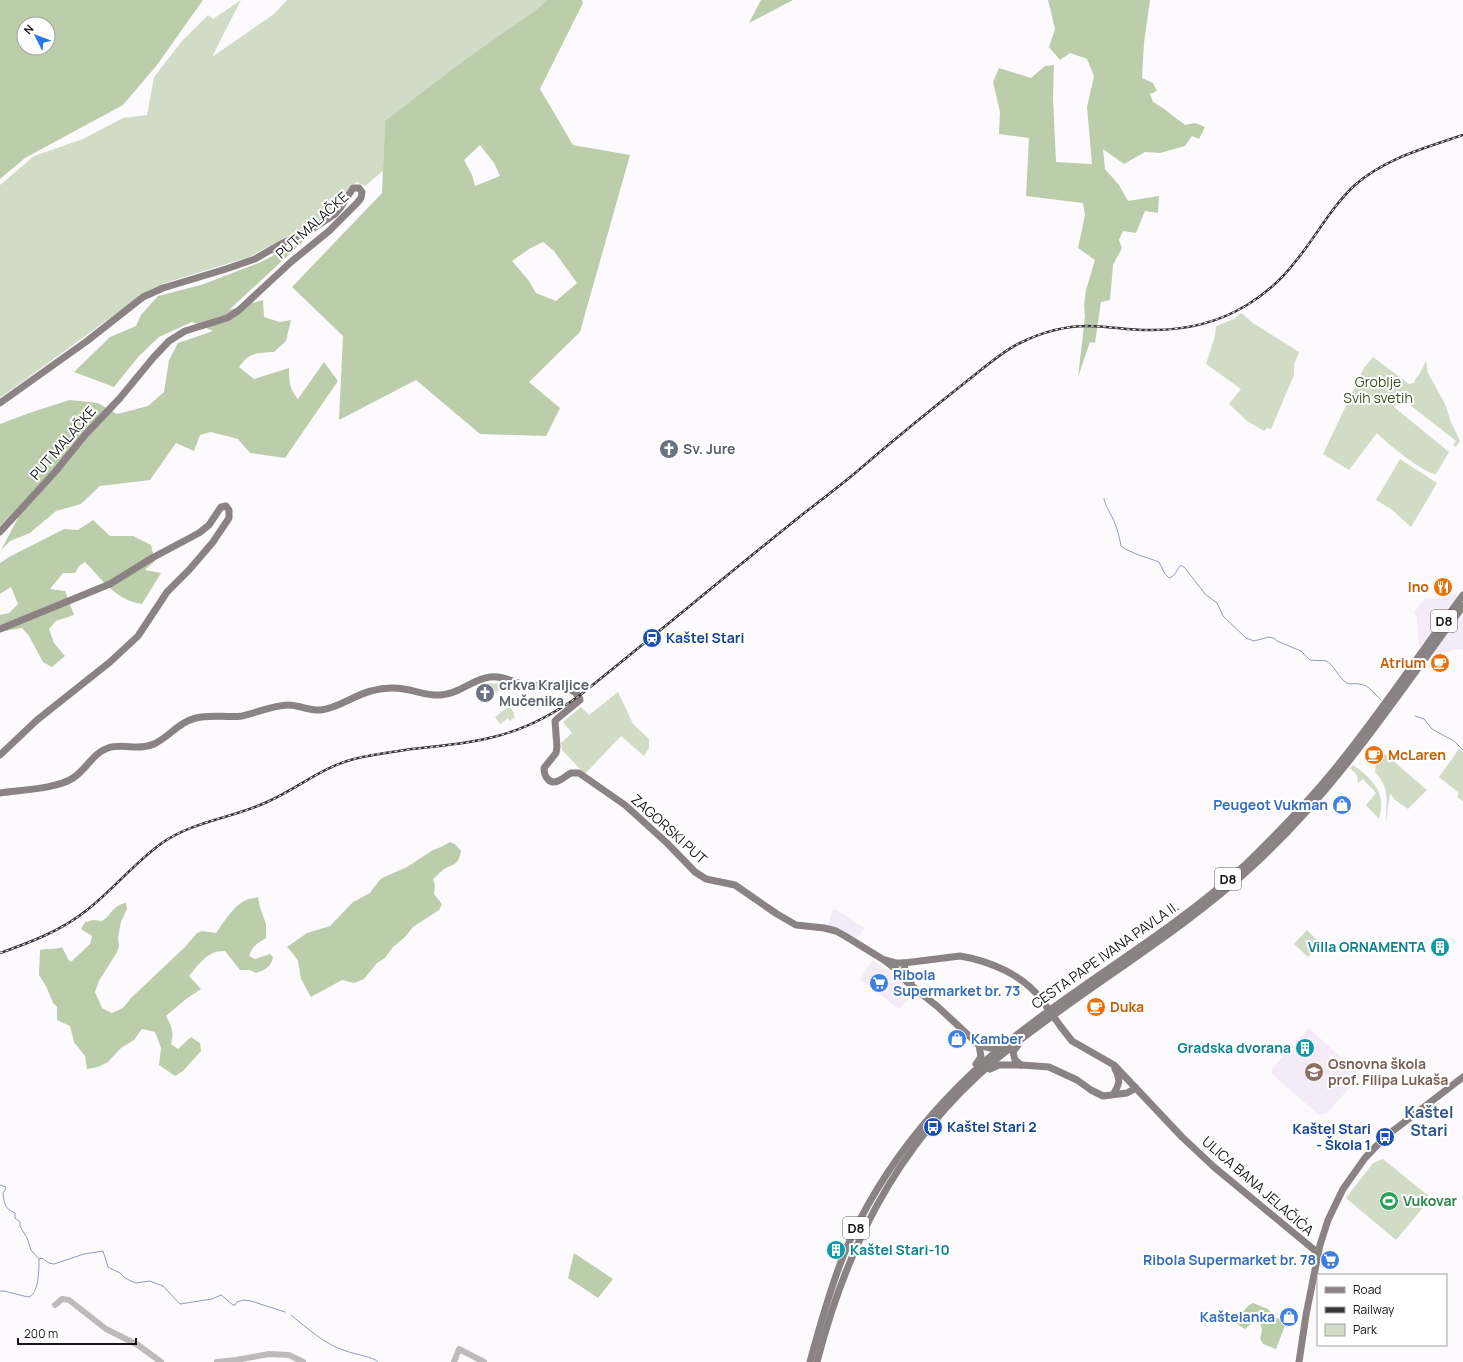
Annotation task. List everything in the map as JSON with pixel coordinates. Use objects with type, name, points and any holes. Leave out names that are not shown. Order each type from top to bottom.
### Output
[{"type":"main road","name":"PUT MALAČKE","points":[[0,403],[87,341],[143,298],[163,288],[255,259],[327,220],[341,207],[353,188],[359,188],[362,192],[361,198],[357,203],[329,231],[291,262],[238,311],[227,318],[185,331],[169,341],[120,398],[85,434],[55,472],[0,532]]},
{"type":"main road","points":[[0,629],[110,584],[152,558],[199,533],[209,525],[221,507],[226,506],[229,510],[229,518],[213,542],[189,570],[167,592],[138,636],[110,662],[37,720],[0,755]]},
{"type":"main road","name":"CESTA PAPE IVANA PAVLA II.","points":[[816,1362],[839,1288],[857,1243],[877,1202],[898,1169],[922,1136],[972,1076],[1006,1042],[1191,910],[1233,875],[1262,848],[1304,805],[1339,763],[1463,595]]},
{"type":"main road","name":"CESTA PAPE IVANA PAVLA II.","points":[[810,1362],[824,1310],[835,1278],[844,1254],[860,1221],[877,1190],[908,1143],[948,1096],[1028,1034],[1183,924],[1256,864],[1308,810],[1345,768],[1463,606]]},
{"type":"main road","name":"ZAGORSKI PUT","points":[[0,793],[64,783],[78,775],[100,752],[106,749],[120,746],[144,747],[152,745],[159,742],[177,727],[195,718],[241,716],[285,705],[321,710],[370,691],[383,689],[403,689],[431,695],[442,695],[457,691],[479,679],[489,677],[496,677],[527,686],[559,687],[571,690],[579,696],[580,700],[555,721],[557,746],[556,753],[544,768],[545,778],[554,782],[559,781],[570,773],[578,773],[625,805],[695,872],[706,878],[735,885],[777,914],[796,925],[836,931],[884,960],[899,965]]},
{"type":"main road","name":"ULICA BANA JELAČIĆA","points":[[899,965],[960,956],[985,962],[1017,977],[1035,990],[1072,1041],[1114,1065],[1182,1137],[1214,1167],[1318,1253]]},
{"type":"main road","points":[[899,965],[907,982],[979,1045],[990,1048],[1006,1042]]},
{"type":"main road","points":[[1022,1065],[1015,1060],[1013,1052],[1028,1034]]},
{"type":"main road","points":[[972,1076],[981,1057],[979,1045]]},
{"type":"main road","points":[[972,1076],[996,1065],[1022,1065],[1038,1066],[1056,1070],[1078,1080],[1098,1095],[1109,1096],[1127,1093],[1133,1085]]},
{"type":"main road","points":[[1109,1096],[1115,1091],[1120,1083],[1119,1076],[1114,1065]]},
{"type":"main road","points":[[1299,1362],[1318,1253],[1323,1234],[1334,1206],[1343,1189],[1365,1158],[1389,1133],[1463,1077]]},
{"type":"main road","points":[[1115,1091],[1133,1085]]},
{"type":"street","points":[[55,1304],[62,1299],[69,1300],[106,1329],[138,1345],[161,1362]]},
{"type":"street","points":[[454,1362],[459,1349],[484,1362]]},
{"type":"street","points":[[217,1362],[269,1354],[290,1355],[302,1362]]},
{"type":"shaded area","points":[[1458,593],[1454,603],[1419,648],[1417,617],[1414,613],[1425,598],[1432,599]]},
{"type":"shaded area","points":[[1463,609],[1463,649],[1453,650],[1433,656],[1436,646]]},
{"type":"shaded area","points":[[833,909],[865,928],[855,940],[827,927]]},
{"type":"shaded area","points":[[873,960],[916,992],[899,1009],[860,979]]},
{"type":"shaded area","name":"Osnovna škola prof. Filipa Lukaša","points":[[1309,1028],[1359,1074],[1359,1077],[1327,1113],[1319,1115],[1272,1074],[1272,1069]]},
{"type":"green space","points":[[0,0],[203,0],[157,65],[123,105],[25,158],[0,179]]},
{"type":"green space","points":[[241,0],[212,57],[274,14],[287,0],[547,0],[536,10],[385,121],[383,171],[365,186],[357,182],[349,187],[340,203],[329,214],[249,257],[168,282],[147,291],[0,398],[0,185],[34,156],[83,139],[123,118],[147,115],[154,77],[182,41],[208,15],[213,19]]},
{"type":"green space","points":[[547,0],[582,0],[583,3],[540,89],[573,145],[630,155],[580,332],[529,382],[560,408],[546,436],[480,434],[416,380],[339,420],[343,336],[292,287],[382,193],[385,121],[462,62],[536,10]],"holes":[[[480,145],[494,163],[500,176],[475,186],[472,175],[464,160]],[[543,242],[554,251],[577,283],[556,301],[536,293],[529,281],[512,261],[529,249]]]},
{"type":"green space","points":[[761,0],[793,0],[749,23]]},
{"type":"green space","points":[[1048,0],[1150,0],[1144,43],[1142,78],[1153,83],[1157,91],[1150,94],[1153,102],[1185,125],[1195,123],[1205,127],[1199,139],[1192,136],[1185,146],[1160,153],[1145,152],[1124,164],[1103,149],[1105,169],[1119,185],[1128,201],[1159,196],[1158,213],[1145,211],[1136,233],[1123,231],[1119,240],[1122,248],[1113,265],[1110,300],[1101,302],[1095,343],[1090,342],[1078,377],[1085,317],[1084,306],[1086,290],[1095,260],[1078,248],[1085,215],[1083,203],[1026,196],[1029,138],[999,134],[1000,112],[993,82],[999,68],[1031,78],[1045,66],[1054,65],[1053,98],[1056,162],[1092,164],[1087,107],[1094,76],[1087,59],[1070,53],[1060,60],[1049,47],[1055,29]]},
{"type":"green space","points":[[308,237],[229,310],[263,300],[264,317],[280,322],[291,320],[286,341],[274,352],[254,354],[246,358],[239,367],[254,379],[289,368],[290,385],[298,399],[324,362],[338,381],[285,458],[250,453],[238,439],[211,432],[200,435],[194,451],[176,443],[150,480],[100,486],[81,504],[56,511],[30,533],[10,541],[1,550],[30,495],[0,526],[0,424],[70,400],[98,403],[117,414],[148,406],[164,392],[169,360],[178,343],[213,331],[192,322],[159,337],[139,356],[114,387],[74,372],[110,337],[136,326],[141,315],[158,296],[201,285],[261,262]]},
{"type":"green space","points":[[1241,313],[1253,323],[1299,352],[1294,365],[1294,375],[1271,429],[1267,428],[1264,431],[1247,421],[1229,404],[1241,389],[1206,364],[1215,336],[1216,326],[1234,319]]},
{"type":"green space","name":"Groblje Svih svetih","points":[[1373,357],[1409,384],[1414,383],[1426,361],[1428,373],[1445,404],[1451,422],[1460,441],[1456,447],[1453,445],[1456,441],[1401,398],[1394,407],[1449,452],[1436,474],[1431,473],[1415,464],[1377,433],[1349,470],[1323,454],[1364,368]]},
{"type":"green space","points":[[1400,459],[1437,483],[1411,527],[1391,509],[1376,500]]},
{"type":"green space","points":[[93,520],[110,536],[133,536],[151,545],[155,561],[145,570],[161,573],[142,604],[133,602],[117,594],[85,562],[79,566],[75,573],[63,573],[50,589],[65,591],[74,615],[56,621],[49,629],[54,643],[65,656],[52,667],[43,662],[29,636],[22,628],[0,632],[0,615],[9,613],[18,604],[11,587],[0,594],[0,563],[64,529],[78,530]]},
{"type":"green space","points":[[485,684],[501,684],[500,688],[496,692],[492,692]]},
{"type":"green space","points":[[618,692],[633,724],[649,739],[649,748],[644,756],[621,736],[585,774],[562,750],[561,743],[572,733],[563,722],[581,707],[589,715]]},
{"type":"green space","points":[[509,706],[515,717],[510,721],[508,718],[500,724],[495,717]]},
{"type":"green space","points":[[1459,749],[1463,752],[1463,801],[1457,797],[1459,793],[1439,777]]},
{"type":"green space","points":[[1385,754],[1427,790],[1408,809],[1395,800],[1390,793],[1386,822],[1386,790],[1375,772],[1376,764]]},
{"type":"green space","points":[[1353,765],[1372,781],[1380,794],[1381,810],[1379,819],[1366,805],[1376,793],[1363,779],[1358,783],[1357,775],[1350,768]]},
{"type":"green space","points":[[450,842],[455,844],[461,851],[455,864],[443,870],[433,879],[435,886],[434,894],[442,904],[439,910],[413,927],[405,937],[393,947],[385,958],[377,963],[364,979],[354,983],[342,980],[311,997],[301,979],[298,961],[287,947],[307,933],[330,926],[353,902],[370,893],[382,878],[407,867],[433,850]]},
{"type":"green space","points":[[258,897],[266,924],[266,938],[255,946],[249,956],[255,959],[270,954],[273,957],[271,963],[267,968],[256,973],[250,970],[240,970],[225,951],[219,951],[209,955],[196,967],[189,976],[201,989],[186,999],[166,1016],[172,1030],[171,1044],[178,1049],[191,1037],[200,1043],[201,1051],[183,1071],[175,1076],[159,1065],[161,1048],[155,1032],[142,1029],[134,1040],[121,1048],[108,1062],[98,1067],[87,1069],[85,1056],[74,1042],[70,1026],[57,1020],[57,1007],[53,1003],[46,986],[39,975],[40,950],[62,947],[71,962],[90,944],[92,936],[81,929],[85,922],[104,920],[117,906],[126,903],[127,909],[121,922],[117,952],[99,981],[95,992],[102,1008],[112,1013],[123,1008],[131,998],[185,947],[197,933],[202,931],[216,933],[237,906],[248,899]]},
{"type":"green space","points":[[1307,930],[1321,944],[1308,957],[1294,944]]},
{"type":"green space","name":"Vukovar","points":[[1383,1159],[1431,1198],[1396,1240],[1346,1198],[1373,1163]]},
{"type":"green space","points":[[574,1253],[613,1279],[598,1298],[568,1278]]},
{"type":"green space","points":[[1253,1303],[1268,1309],[1275,1317],[1286,1323],[1276,1349],[1263,1344],[1260,1338],[1262,1328],[1256,1320],[1245,1329],[1234,1322],[1248,1306]]},
{"type":"waterway","points":[[1104,499],[1117,528],[1121,546],[1134,553],[1159,562],[1165,574],[1169,578],[1175,574],[1181,565],[1205,594],[1217,603],[1223,616],[1246,638],[1254,641],[1269,637],[1274,638],[1277,641],[1301,651],[1310,660],[1329,662],[1341,678],[1348,684],[1366,686],[1381,700]]},
{"type":"waterway","points":[[1415,716],[1424,719],[1432,729],[1454,741],[1463,750]]},
{"type":"waterway","points":[[0,1185],[6,1187],[3,1193],[6,1205],[9,1210],[15,1213],[15,1218],[20,1222],[20,1226],[27,1238],[31,1250],[39,1259]]},
{"type":"waterway","points":[[0,1291],[28,1297],[32,1295],[36,1287],[39,1259],[42,1258],[49,1263],[54,1264],[84,1254],[103,1251],[108,1267],[136,1283],[150,1281],[163,1286],[180,1304],[212,1299],[221,1295],[233,1305],[244,1300],[285,1312]]},
{"type":"waterway","points":[[291,1315],[331,1345],[376,1360],[378,1362]]},
{"type":"railway","points":[[0,953],[23,945],[67,924],[97,902],[152,851],[174,836],[200,825],[267,802],[331,767],[375,754],[457,744],[490,738],[512,732],[551,714],[579,696],[848,479],[896,438],[1006,351],[1037,336],[1062,328],[1088,326],[1165,330],[1202,324],[1236,311],[1260,296],[1285,274],[1303,252],[1338,203],[1355,185],[1367,176],[1393,161],[1420,149],[1463,135]]},
{"type":"place","name":"Sv. Jure","points":[[669,449]]},
{"type":"place","name":"Ino","points":[[1443,587]]},
{"type":"place","name":"Kaštel Stari","points":[[652,638]]},
{"type":"place","name":"Atrium","points":[[1440,663]]},
{"type":"place","name":"crkva Kraljice Mučenika","points":[[485,693]]},
{"type":"place","name":"McLaren","points":[[1374,755]]},
{"type":"place","name":"Peugeot Vukman","points":[[1342,805]]},
{"type":"place","name":"Villa ORNAMENTA","points":[[1440,947]]},
{"type":"place","name":"Ribola Supermarket br. 73","points":[[879,983]]},
{"type":"place","name":"Duka","points":[[1096,1007]]},
{"type":"place","name":"Kamber","points":[[957,1039]]},
{"type":"place","name":"Gradska dvorana","points":[[1305,1048]]},
{"type":"place","name":"Osnovna škola prof. Filipa Lukaša","points":[[1314,1072]]},
{"type":"place","name":"Kaštel Stari 2","points":[[933,1127]]},
{"type":"place","name":"Kaštel Stari - Škola 1","points":[[1385,1137]]},
{"type":"place","name":"Vukovar","points":[[1389,1201]]},
{"type":"place","name":"Kaštel Stari-10","points":[[836,1250]]},
{"type":"place","name":"Ribola Supermarket br. 78","points":[[1330,1260]]},
{"type":"place","name":"Kaštelanka","points":[[1289,1317]]},
{"type":"district","name":"Kaštel Stari","points":[[1429,1121]]}]
